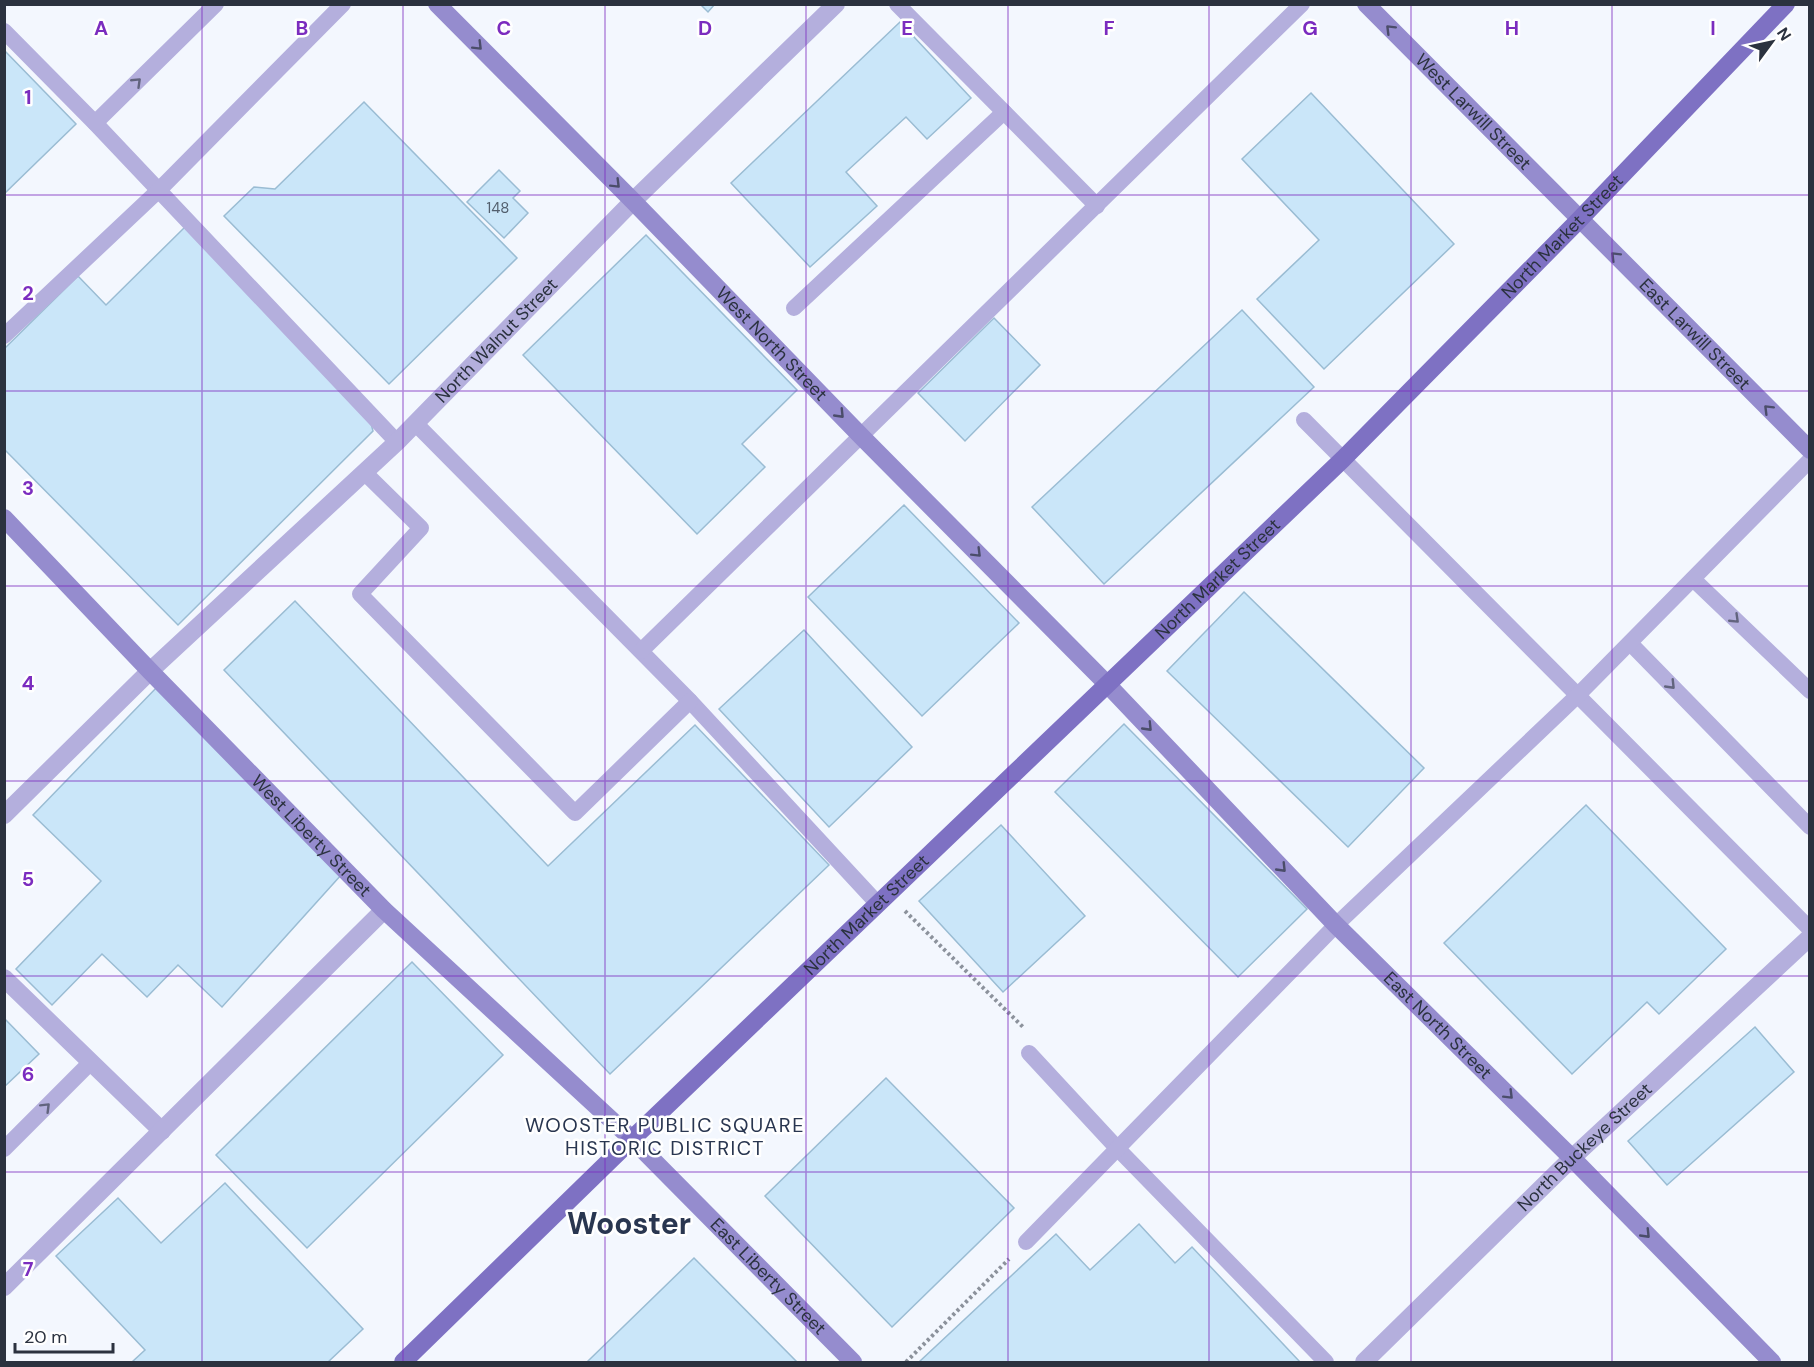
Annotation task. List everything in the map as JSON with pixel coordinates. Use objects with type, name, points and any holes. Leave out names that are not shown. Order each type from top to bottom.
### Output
[{"type":"main road","name":"North Market Street","points":[[403,1362],[632,1139],[1343,459],[1579,220],[1786,4]]},
{"type":"street","name":"West North Street","points":[[437,4],[1107,684]]},
{"type":"street","name":"North Walnut Street","points":[[4,815],[150,671],[397,442],[633,201],[836,4]]},
{"type":"street","name":"West Larwill Street","points":[[1366,4],[1579,220]]},
{"type":"street","name":"East Larwill Street","points":[[1579,220],[1809,450]]},
{"type":"street","name":"West Liberty Street","points":[[4,518],[384,910],[632,1139]]},
{"type":"street","name":"East North Street","points":[[1107,684],[1336,925],[1572,1158],[1772,1362]]},
{"type":"street","points":[[4,1287],[384,910]]},
{"type":"street","name":"North Buckeye Street","points":[[1365,1362],[1572,1158],[1809,937]]},
{"type":"street","points":[[4,978],[162,1131]]},
{"type":"street","name":"East Liberty Street","points":[[632,1139],[854,1362]]},
{"type":"lane","points":[[95,123],[216,4]]},
{"type":"lane","points":[[4,336],[159,190],[343,4]]},
{"type":"lane","points":[[897,4],[1097,206]]},
{"type":"lane","points":[[641,651],[1302,4]]},
{"type":"lane","points":[[4,31],[95,123],[397,442]]},
{"type":"lane","points":[[794,308],[1004,112]]},
{"type":"lane","points":[[1304,420],[1809,929]]},
{"type":"lane","points":[[415,423],[883,899]]},
{"type":"lane","points":[[1026,1242],[1336,925],[1577,696],[1809,460]]},
{"type":"lane","points":[[364,472],[421,528],[360,594],[575,813],[690,701]]},
{"type":"lane","points":[[1693,579],[1809,688]]},
{"type":"lane","points":[[1630,643],[1809,827]]},
{"type":"lane","points":[[1029,1053],[1117,1149],[1326,1362]]},
{"type":"lane","points":[[4,1149],[91,1062]]},
{"type":"path","points":[[883,899],[1027,1031]]},
{"type":"path","points":[[906,1362],[1026,1242]]},
{"type":"building","points":[[700,4],[715,4],[708,12]]},
{"type":"building","points":[[900,22],[971,98],[927,139],[906,117],[846,172],[877,206],[810,267],[731,183]]},
{"type":"building","points":[[4,50],[76,124],[4,194]]},
{"type":"building","points":[[1311,93],[1454,244],[1324,369],[1257,299],[1319,240],[1242,159]]},
{"type":"building","points":[[364,102],[517,258],[389,384],[224,216],[254,187],[275,189]]},
{"type":"building","points":[[499,170],[520,191],[513,198],[528,213],[504,238],[467,202]]},
{"type":"building","points":[[185,227],[368,412],[373,431],[178,625],[4,449],[4,349],[78,276],[106,305]]},
{"type":"building","points":[[646,235],[797,390],[742,444],[765,467],[697,534],[523,355]]},
{"type":"building","points":[[1242,310],[1314,387],[1104,584],[1032,507]]},
{"type":"building","points":[[994,318],[1040,365],[965,441],[918,393]]},
{"type":"building","points":[[904,505],[1019,623],[922,716],[808,597]]},
{"type":"building","points":[[1244,592],[1424,768],[1348,847],[1167,671]]},
{"type":"building","points":[[295,601],[548,866],[695,725],[829,865],[610,1074],[224,670]]},
{"type":"building","points":[[804,630],[912,747],[829,827],[719,709]]},
{"type":"building","points":[[158,686],[342,874],[222,1007],[178,965],[147,997],[102,954],[52,1005],[16,969],[101,881],[33,815]]},
{"type":"building","points":[[1124,724],[1307,909],[1238,977],[1055,792]]},
{"type":"building","points":[[1586,805],[1726,949],[1659,1014],[1647,1002],[1572,1074],[1444,943]]},
{"type":"building","points":[[1001,825],[1085,916],[1003,992],[919,901]]},
{"type":"building","points":[[412,962],[503,1055],[307,1248],[216,1155]]},
{"type":"building","points":[[4,1018],[39,1054],[4,1087]]},
{"type":"building","points":[[1755,1027],[1794,1072],[1667,1185],[1628,1141]]},
{"type":"building","points":[[886,1078],[1014,1208],[892,1327],[765,1196]]},
{"type":"building","points":[[225,1183],[363,1329],[328,1362],[132,1362],[145,1350],[56,1256],[118,1198],[161,1243]]},
{"type":"building","points":[[1139,1224],[1175,1263],[1192,1247],[1300,1362],[919,1362],[1056,1234],[1090,1270]]},
{"type":"building","points":[[694,1258],[797,1362],[587,1362]]},
{"type":"district","name":"WOOSTER PUBLIC SQUARE HISTORIC DISTRICT","points":[[665,1136]]},
{"type":"district","name":"Wooster","points":[[629,1224]]}]
